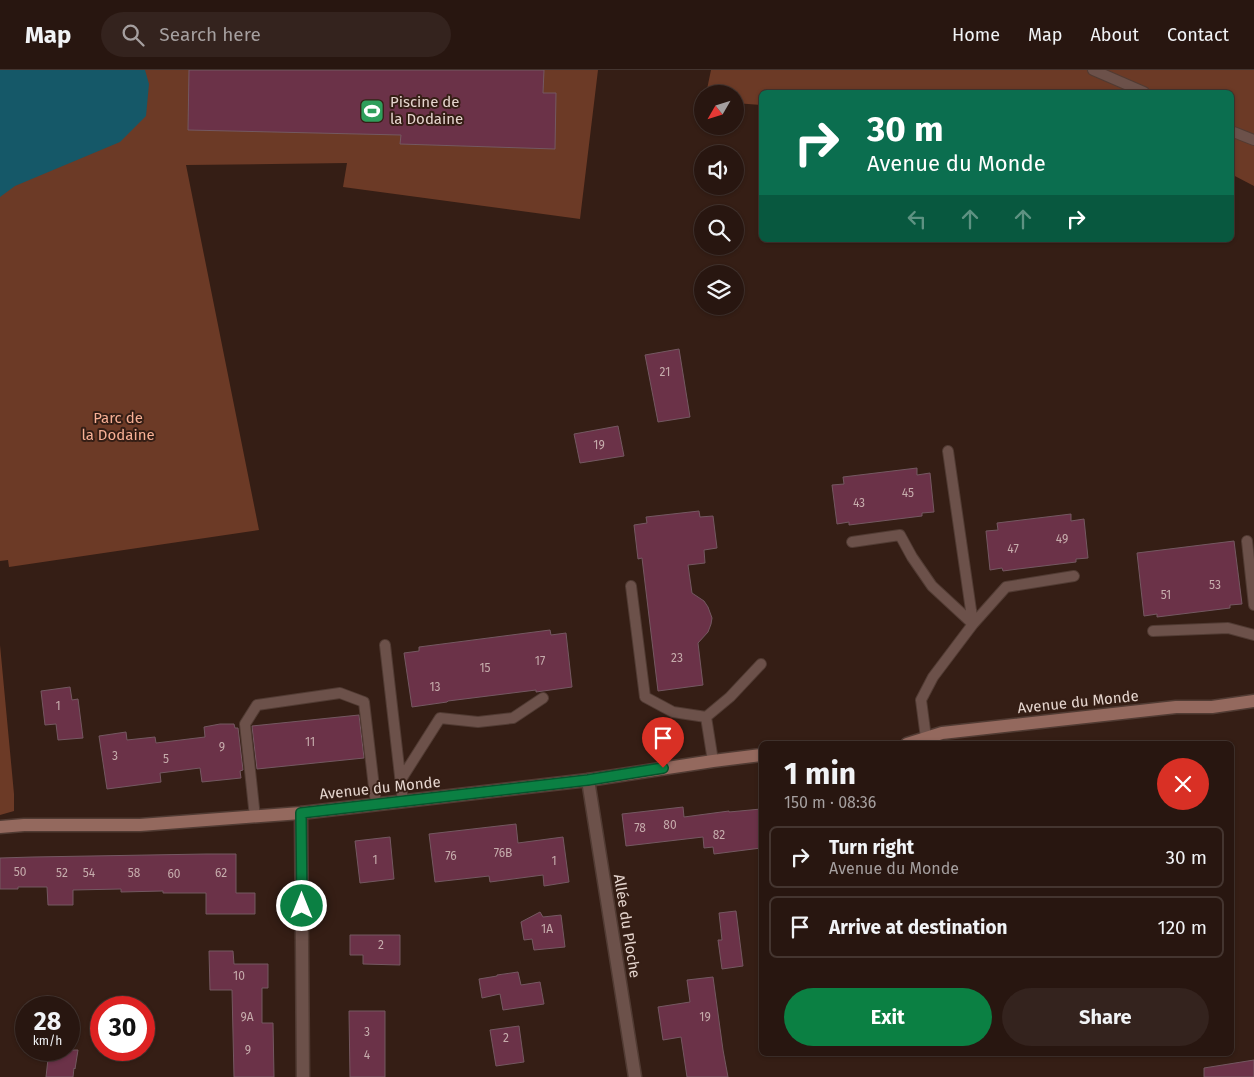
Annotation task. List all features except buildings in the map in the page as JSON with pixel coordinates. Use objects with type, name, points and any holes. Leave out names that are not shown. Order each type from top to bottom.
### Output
[{"type":"street","name":"Avenue du Monde","points":[[916,741],[942,733],[1176,708],[1212,707],[1254,701]]},
{"type":"street","name":"Avenue du Monde","points":[[0,827],[24,825],[140,825],[301,813],[588,780],[759,755]]},
{"type":"street","name":"Allée du Ploche","points":[[588,780],[635,1077]]},
{"type":"street","points":[[301,813],[303,1077]]},
{"type":"lane","points":[[1093,70],[1139,90]]},
{"type":"lane","points":[[1234,131],[1254,140]]},
{"type":"lane","points":[[948,451],[973,624]]},
{"type":"lane","points":[[852,542],[900,535],[912,557],[932,586],[973,624]]},
{"type":"lane","points":[[1247,541],[1254,605]]},
{"type":"lane","points":[[926,738],[920,700],[934,677],[973,624],[1006,587],[1074,576]]},
{"type":"lane","points":[[631,586],[645,698],[673,712],[706,717],[730,697],[761,664]]},
{"type":"lane","points":[[1153,631],[1228,628],[1254,636]]},
{"type":"lane","points":[[385,645],[403,802]]},
{"type":"lane","points":[[255,817],[245,724],[257,705],[340,693],[364,702],[376,804]]},
{"type":"lane","points":[[400,781],[440,718],[478,722],[513,718],[543,698]]},
{"type":"lane","points":[[706,717],[713,761]]},
{"type":"green space","name":"Parc de la Dodaine","points":[[0,70],[598,70],[580,219],[343,187],[347,163],[186,165],[259,530],[9,567],[8,560],[0,561]]},
{"type":"green space","points":[[711,70],[1254,70],[1254,186],[1234,176],[1234,90],[759,90],[759,105],[744,104],[744,85],[708,85]]},
{"type":"green space","points":[[0,645],[14,811],[0,815]]},
{"type":"water","points":[[0,70],[145,70],[149,84],[146,116],[120,142],[15,186],[0,197]]},
{"type":"place","name":"Piscine de la Dodaine","points":[[372,111]]},
{"type":"route","points":[[302,906],[301,813],[588,780],[663,768]]}]
